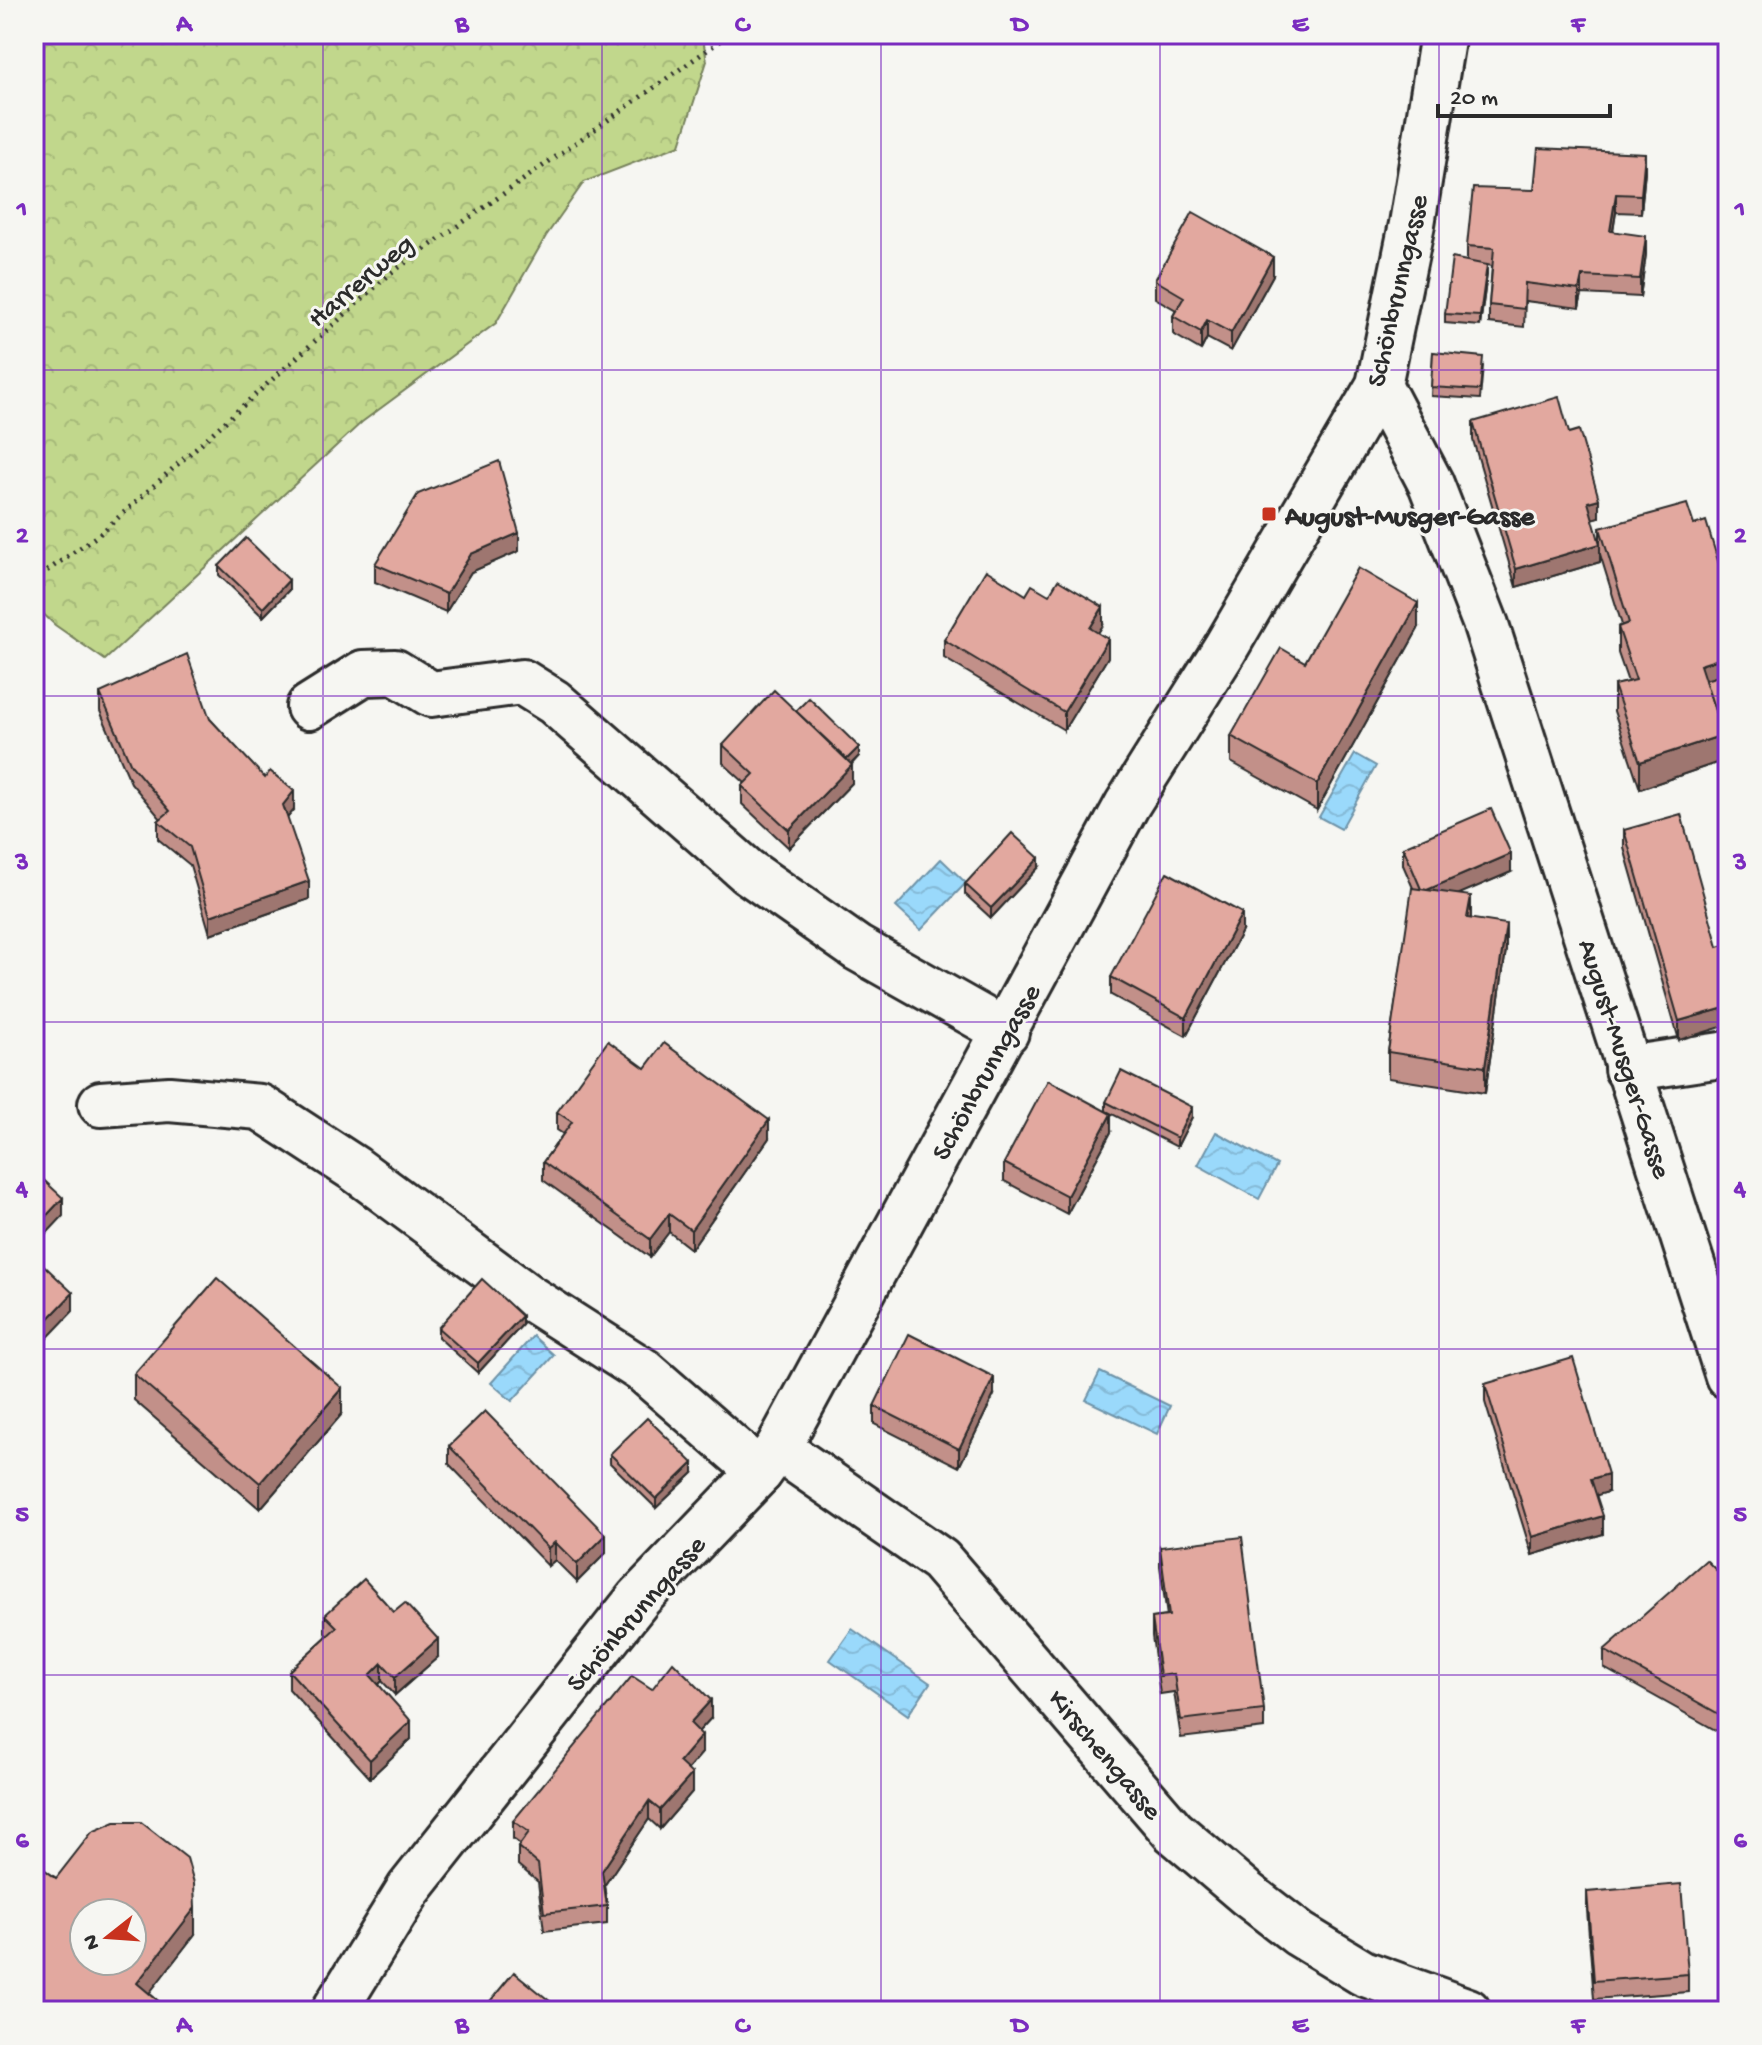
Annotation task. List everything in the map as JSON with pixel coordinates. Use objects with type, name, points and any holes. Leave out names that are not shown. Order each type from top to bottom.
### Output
[{"type":"street","name":"Schönbrunngasse","points":[[334,2011],[409,1889],[639,1598],[769,1460],[1006,1032],[1127,805],[1225,649],[1379,385],[1412,224],[1443,34]]},
{"type":"street","name":"August-Musger-Gasse","points":[[1379,385],[1431,484],[1486,625],[1728,1376]]},
{"type":"street","points":[[309,707],[363,673],[395,672],[431,694],[522,682],[554,702],[747,871],[857,948],[1006,1032]]},
{"type":"street","points":[[1627,1069],[1728,1054]]},
{"type":"street","name":"Kirschengasse","points":[[101,1104],[169,1099],[260,1107],[355,1169],[528,1297],[644,1371],[769,1460],[940,1560],[1173,1831],[1299,1934],[1363,1973],[1468,2011]]},
{"type":"path","name":"Harrerweg","points":[[34,580],[101,533],[391,273],[730,34]]},
{"type":"green space","points":[[34,34],[702,34],[707,61],[680,145],[584,182],[546,236],[496,323],[362,422],[105,660],[55,625],[34,605]]},
{"type":"water","points":[[1355,754],[1376,766],[1341,829],[1319,817]]},
{"type":"water","points":[[941,859],[966,883],[921,930],[896,907]]},
{"type":"water","points":[[1216,1132],[1277,1165],[1259,1199],[1198,1165]]},
{"type":"water","points":[[533,1336],[554,1355],[512,1401],[491,1383]]},
{"type":"water","points":[[1100,1372],[1170,1406],[1157,1434],[1086,1400]]},
{"type":"water","points":[[852,1629],[930,1683],[908,1715],[830,1660]]},
{"type":"building","points":[[1538,148],[1645,153],[1641,195],[1616,194],[1610,231],[1646,236],[1640,279],[1582,276],[1579,290],[1525,283],[1524,309],[1489,305],[1494,248],[1467,246],[1473,188],[1534,190]]},
{"type":"building","points":[[1193,212],[1273,257],[1231,333],[1207,320],[1201,332],[1173,316],[1184,297],[1155,280]]},
{"type":"building","points":[[1452,258],[1487,265],[1480,316],[1445,314]]},
{"type":"building","points":[[1433,352],[1483,357],[1480,390],[1431,387]]},
{"type":"building","points":[[1559,397],[1569,433],[1579,430],[1599,499],[1588,502],[1600,544],[1516,569],[1473,422]]},
{"type":"building","points":[[499,461],[519,533],[471,554],[446,594],[375,564],[418,494]]},
{"type":"building","points":[[1687,504],[1694,525],[1706,521],[1728,594],[1728,656],[1700,665],[1723,735],[1640,762],[1614,685],[1636,680],[1618,627],[1629,623],[1600,528]]},
{"type":"building","points":[[246,538],[289,580],[263,608],[219,566]]},
{"type":"building","points":[[1358,568],[1418,603],[1317,784],[1231,736],[1281,648],[1305,662]]},
{"type":"building","points":[[986,570],[1026,595],[1032,585],[1049,595],[1058,580],[1103,607],[1090,628],[1108,639],[1064,712],[944,640]]},
{"type":"building","points":[[187,654],[210,719],[265,778],[270,771],[294,791],[283,805],[309,881],[210,916],[190,847],[158,821],[170,811],[131,765],[100,693]]},
{"type":"building","points":[[1728,673],[1728,750],[1723,752],[1723,735],[1705,680]]},
{"type":"building","points":[[774,690],[852,765],[789,830],[742,786],[754,774],[723,745]]},
{"type":"building","points":[[809,698],[859,747],[847,759],[796,711]]},
{"type":"building","points":[[1491,809],[1511,854],[1427,890],[1421,889],[1403,847]]},
{"type":"building","points":[[1681,814],[1718,947],[1728,944],[1728,1007],[1679,1021],[1624,830]]},
{"type":"building","points":[[1012,833],[1039,858],[991,908],[965,884]]},
{"type":"building","points":[[1167,872],[1242,913],[1186,1018],[1111,977]]},
{"type":"building","points":[[1412,888],[1471,896],[1467,918],[1506,924],[1485,1067],[1388,1052]]},
{"type":"building","points":[[608,1041],[645,1068],[664,1043],[769,1120],[691,1230],[669,1214],[650,1239],[543,1162],[572,1122],[557,1112]]},
{"type":"building","points":[[1121,1071],[1192,1107],[1177,1138],[1106,1102]]},
{"type":"building","points":[[1048,1080],[1111,1114],[1067,1196],[1004,1163]]},
{"type":"building","points":[[34,1171],[63,1198],[34,1229]]},
{"type":"building","points":[[34,1256],[73,1293],[34,1334]]},
{"type":"building","points":[[217,1278],[342,1388],[260,1483],[134,1374]]},
{"type":"building","points":[[482,1279],[522,1316],[478,1363],[438,1328]]},
{"type":"building","points":[[909,1334],[994,1377],[959,1449],[874,1406]]},
{"type":"building","points":[[1573,1358],[1608,1474],[1591,1479],[1603,1516],[1532,1537],[1485,1384]]},
{"type":"building","points":[[485,1411],[606,1535],[577,1564],[555,1542],[548,1548],[449,1446]]},
{"type":"building","points":[[647,1418],[693,1463],[656,1499],[610,1454]]},
{"type":"building","points":[[1242,1537],[1264,1710],[1181,1720],[1174,1674],[1160,1676],[1152,1618],[1169,1616],[1160,1547]]},
{"type":"building","points":[[1706,1560],[1728,1582],[1728,1719],[1604,1650]]},
{"type":"building","points":[[364,1579],[394,1612],[405,1603],[438,1639],[395,1677],[382,1663],[370,1675],[411,1721],[370,1760],[289,1671],[337,1627],[325,1615]]},
{"type":"building","points":[[673,1662],[711,1700],[690,1723],[702,1735],[679,1762],[692,1774],[660,1810],[649,1801],[602,1871],[607,1906],[544,1913],[538,1864],[518,1847],[529,1832],[513,1821],[632,1676],[652,1689]]},
{"type":"building","points":[[115,1822],[141,1822],[187,1858],[194,1883],[195,1908],[148,1969],[148,1897],[68,1897],[68,1977],[142,1977],[137,1983],[170,2011],[55,2011],[34,1996],[34,1862],[56,1878],[92,1832]]},
{"type":"building","points":[[1681,1884],[1688,1974],[1594,1981],[1587,1892]]},
{"type":"building","points":[[514,1972],[562,2011],[482,2011]]},
{"type":"place","name":"August-Musger-Gasse","points":[[1269,514]]}]
